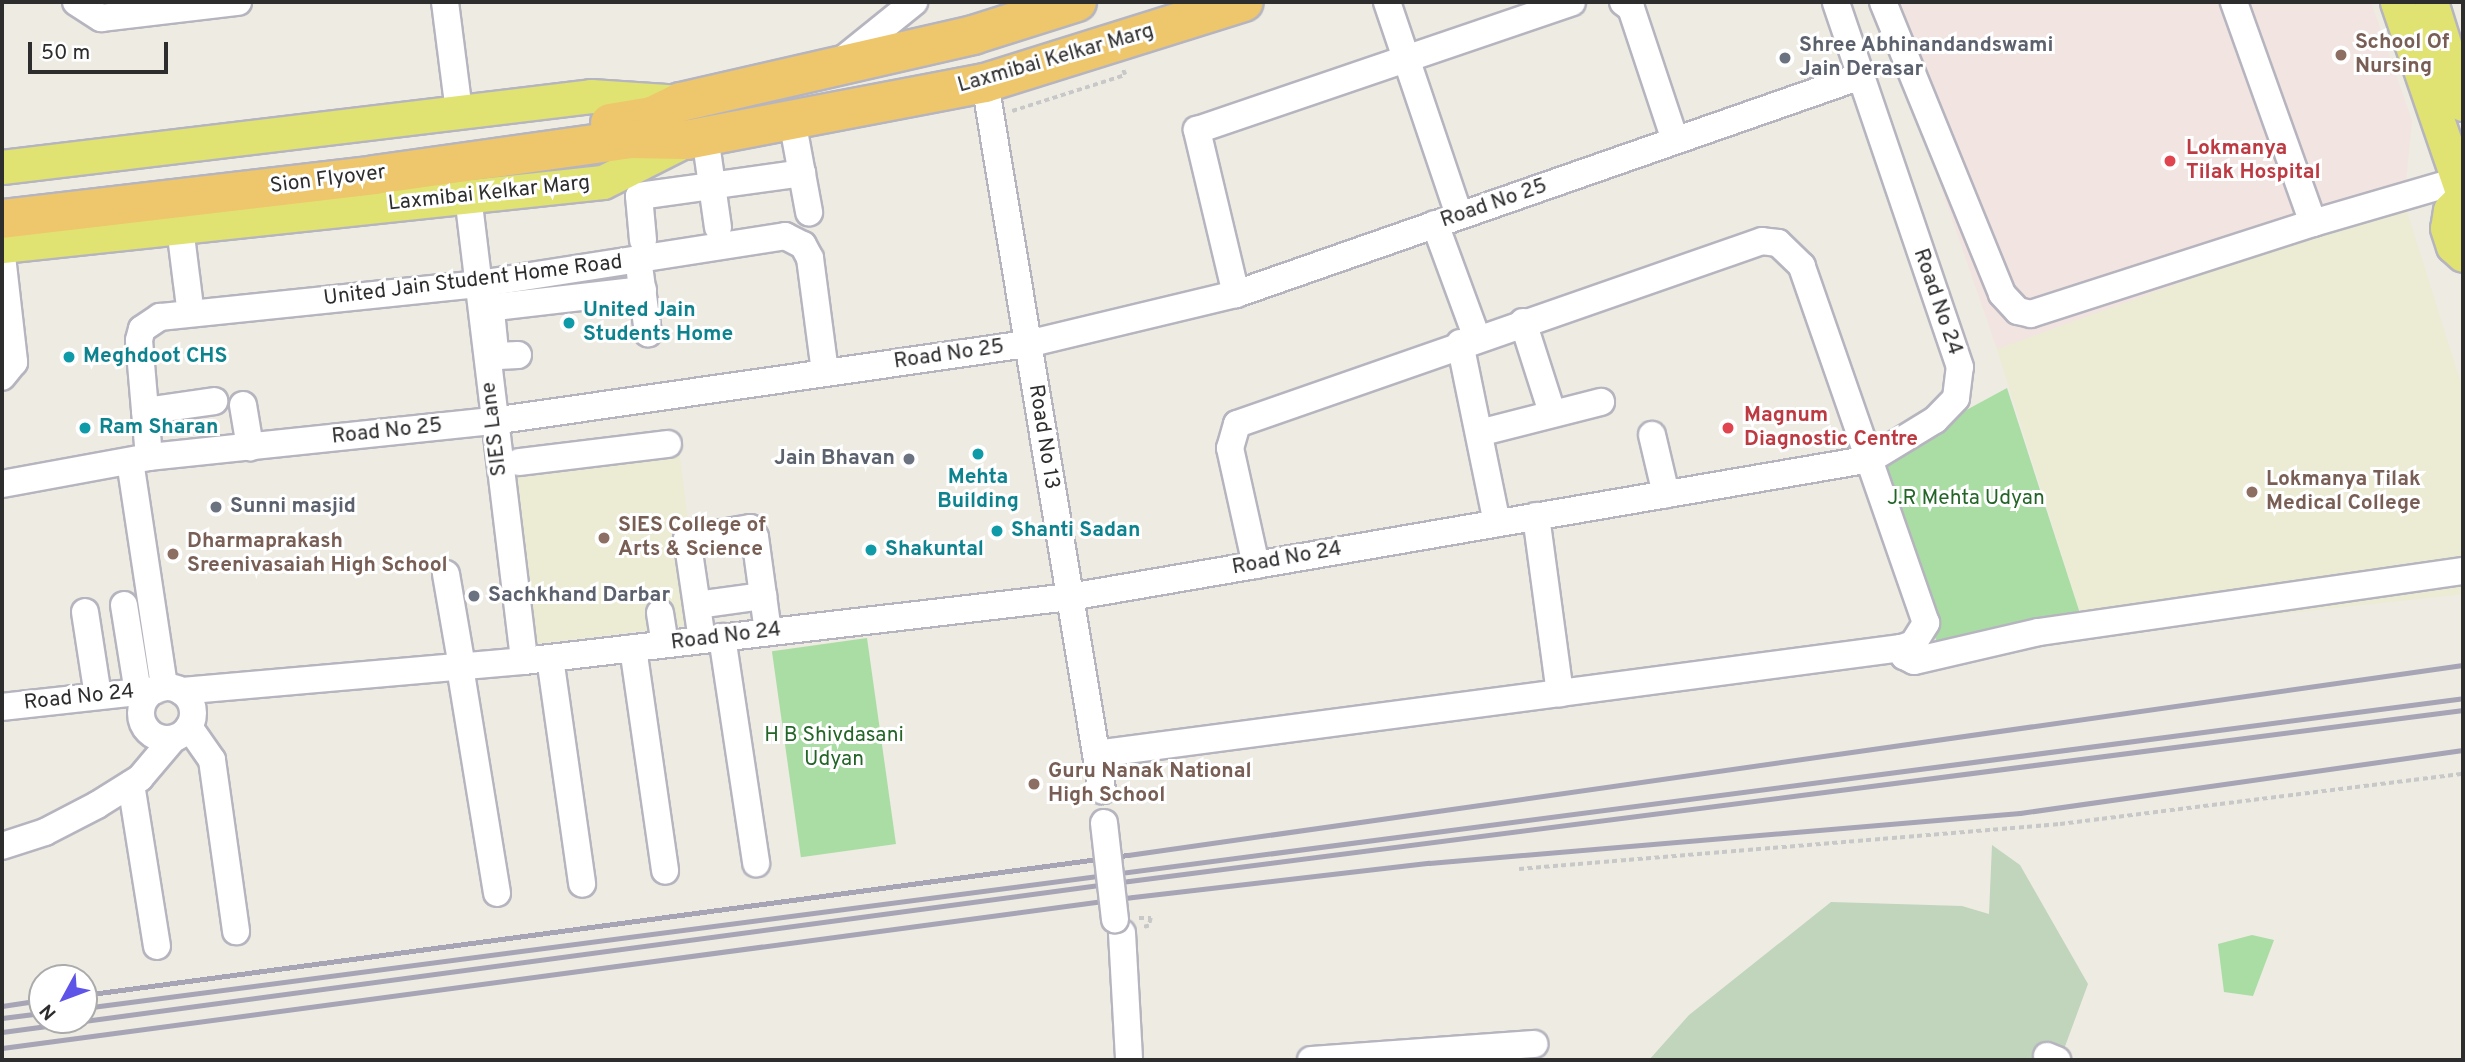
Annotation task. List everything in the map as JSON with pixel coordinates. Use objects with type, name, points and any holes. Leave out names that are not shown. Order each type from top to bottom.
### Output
[{"type":"highway","name":"Laxmibai Kelkar Marg","points":[[682,129],[835,66],[973,35],[1077,2]]},
{"type":"highway","name":"Laxmibai Kelkar Marg","points":[[682,129],[987,100],[1115,42],[1244,2]]},
{"type":"highway","name":"Sion Flyover","points":[[2,208],[454,151],[682,129]]},
{"type":"highway","name":"Sion Flyover","points":[[2,219],[682,129]]},
{"type":"main road","points":[[2397,2],[2461,191],[2451,210],[2447,228],[2453,246],[2463,255]]},
{"type":"main road","points":[[2431,2],[2463,104]]},
{"type":"main road","name":"Laxmibai Kelkar Marg","points":[[2,167],[592,96],[682,129]]},
{"type":"main road","name":"Laxmibai Kelkar Marg","points":[[2,260],[180,229],[603,182],[682,129]]},
{"type":"street","points":[[76,2],[101,18],[168,6],[238,2]]},
{"type":"street","points":[[445,2],[459,112]]},
{"type":"street","points":[[835,66],[914,2]]},
{"type":"street","points":[[1388,2],[1406,60],[1447,220],[1469,340],[1479,433],[1497,523]]},
{"type":"street","points":[[1236,294],[1197,130],[1572,2]]},
{"type":"street","points":[[1623,2],[1631,8],[1675,140]]},
{"type":"street","name":"Road No 24","points":[[2,707],[96,684],[154,685],[461,667],[1070,597],[1871,459],[1935,420],[1956,398],[1959,367],[1836,2]]},
{"type":"street","points":[[1883,2],[2002,295],[2018,311],[2031,314],[2313,223],[2461,191]]},
{"type":"street","points":[[2234,2],[2313,223]]},
{"type":"street","name":"Road No 25","points":[[2,484],[139,459],[493,421],[1027,344],[1236,294],[1861,76]]},
{"type":"street","name":"Road No 13","points":[[987,100],[1102,790]]},
{"type":"street","points":[[792,120],[809,212]]},
{"type":"street","points":[[682,129],[718,185],[724,223]]},
{"type":"street","points":[[656,192],[682,129]]},
{"type":"street","points":[[648,334],[638,199],[643,193],[802,173]]},
{"type":"street","name":"SIES Lane","points":[[468,196],[516,662]]},
{"type":"street","points":[[180,229],[189,299]]},
{"type":"street","name":"United Jain Student Home Road","points":[[154,685],[139,459],[145,411],[139,340],[142,329],[160,317],[478,284],[574,269],[641,249],[794,238],[810,258],[825,372]]},
{"type":"street","points":[[1096,754],[1901,648],[1913,643],[1926,623],[1871,459],[1801,266],[1778,243],[1747,243],[1237,424],[1230,448],[1256,565]]},
{"type":"street","points":[[2,260],[14,362],[2,377]]},
{"type":"street","points":[[574,269],[577,298]]},
{"type":"street","points":[[518,355],[496,354],[493,309],[643,290]]},
{"type":"street","points":[[1524,322],[1549,402]]},
{"type":"street","points":[[145,411],[214,401]]},
{"type":"street","points":[[1479,433],[1601,402]]},
{"type":"street","points":[[243,405],[250,447]]},
{"type":"street","points":[[581,408],[586,454]]},
{"type":"street","points":[[1652,435],[1666,494]]},
{"type":"street","points":[[519,462],[668,444]]},
{"type":"street","points":[[1536,516],[1560,693]]},
{"type":"street","points":[[756,863],[712,639],[696,605],[689,536],[752,530],[768,632]]},
{"type":"street","points":[[1901,648],[1904,656],[1914,661],[2039,632],[2463,570]]},
{"type":"street","points":[[497,571],[516,662]]},
{"type":"street","points":[[446,574],[497,893]]},
{"type":"street","points":[[696,605],[763,596]]},
{"type":"street","points":[[2,846],[45,832],[131,784],[181,733],[192,704],[154,685],[124,605]]},
{"type":"street","points":[[85,612],[96,684]]},
{"type":"street","points":[[660,613],[665,644]]},
{"type":"street","points":[[633,648],[665,871]]},
{"type":"street","points":[[550,658],[582,884]]},
{"type":"street","points":[[154,685],[144,701],[141,717],[155,737],[181,733],[212,760],[236,931]]},
{"type":"street","points":[[131,784],[157,946]]},
{"type":"street","points":[[1104,823],[1119,926],[1129,1060]]},
{"type":"street","points":[[1325,1060],[1534,1044]]},
{"type":"path","points":[[987,100],[1125,75],[1115,42]]},
{"type":"path","points":[[1519,869],[2060,824],[2463,774]]},
{"type":"shaded area","name":"Lokmanya Tilak Hospital","points":[[1877,2],[2371,2],[2412,121],[2404,202],[1997,349]]},
{"type":"shaded area","name":"Lokmanya Tilak Medical College","points":[[2404,202],[2463,390],[2463,594],[2087,635],[1997,349]]},
{"type":"shaded area","name":"SIES College of Arts & Science","points":[[677,433],[700,624],[531,644],[507,454]]},
{"type":"shaded area","points":[[1992,845],[2020,865],[2088,984],[2060,1060],[1649,1060],[1689,1015],[1831,902],[1962,906],[1989,914]]},
{"type":"green space","name":"J.R Mehta Udyan","points":[[2007,388],[2087,635],[1945,666],[1874,460]]},
{"type":"green space","name":"H B Shivdasani Udyan","points":[[867,638],[896,844],[801,857],[772,651]]},
{"type":"green space","points":[[2252,935],[2274,940],[2253,996],[2224,992],[2218,944]]},
{"type":"railway","points":[[98,993],[1128,855],[2463,665]]},
{"type":"railway","points":[[98,1006],[2463,698]]},
{"type":"railway","points":[[2,1032],[1129,881],[2463,710]]},
{"type":"railway","points":[[2,1048],[1133,897],[1429,863],[2020,813],[2463,750]]},
{"type":"railway","points":[[2,1006],[28,1002]]},
{"type":"railway","points":[[2,1018],[28,1015]]},
{"type":"place","name":"School Of Nursing","points":[[2341,55]]},
{"type":"place","name":"Shree Abhinandandswami Jain Derasar","points":[[1785,58]]},
{"type":"place","name":"Lokmanya Tilak Hospital","points":[[2170,161]]},
{"type":"place","name":"United Jain Students Home","points":[[569,323]]},
{"type":"place","name":"Meghdoot CHS","points":[[69,357]]},
{"type":"place","name":"Ram Sharan","points":[[85,428]]},
{"type":"place","name":"Magnum Diagnostic Centre","points":[[1728,428]]},
{"type":"place","name":"Mehta Building","points":[[978,454]]},
{"type":"place","name":"Jain Bhavan","points":[[909,459]]},
{"type":"place","name":"Lokmanya Tilak Medical College","points":[[2252,492]]},
{"type":"place","name":"Sunni masjid","points":[[216,507]]},
{"type":"place","name":"Shanti Sadan","points":[[997,531]]},
{"type":"place","name":"SIES College of Arts & Science","points":[[604,538]]},
{"type":"place","name":"Shakuntal","points":[[871,550]]},
{"type":"place","name":"Dharmaprakash Sreenivasaiah High School","points":[[173,554]]},
{"type":"place","name":"Sachkhand Darbar","points":[[474,596]]},
{"type":"place","name":"Guru Nanak National High School","points":[[1034,784]]}]
